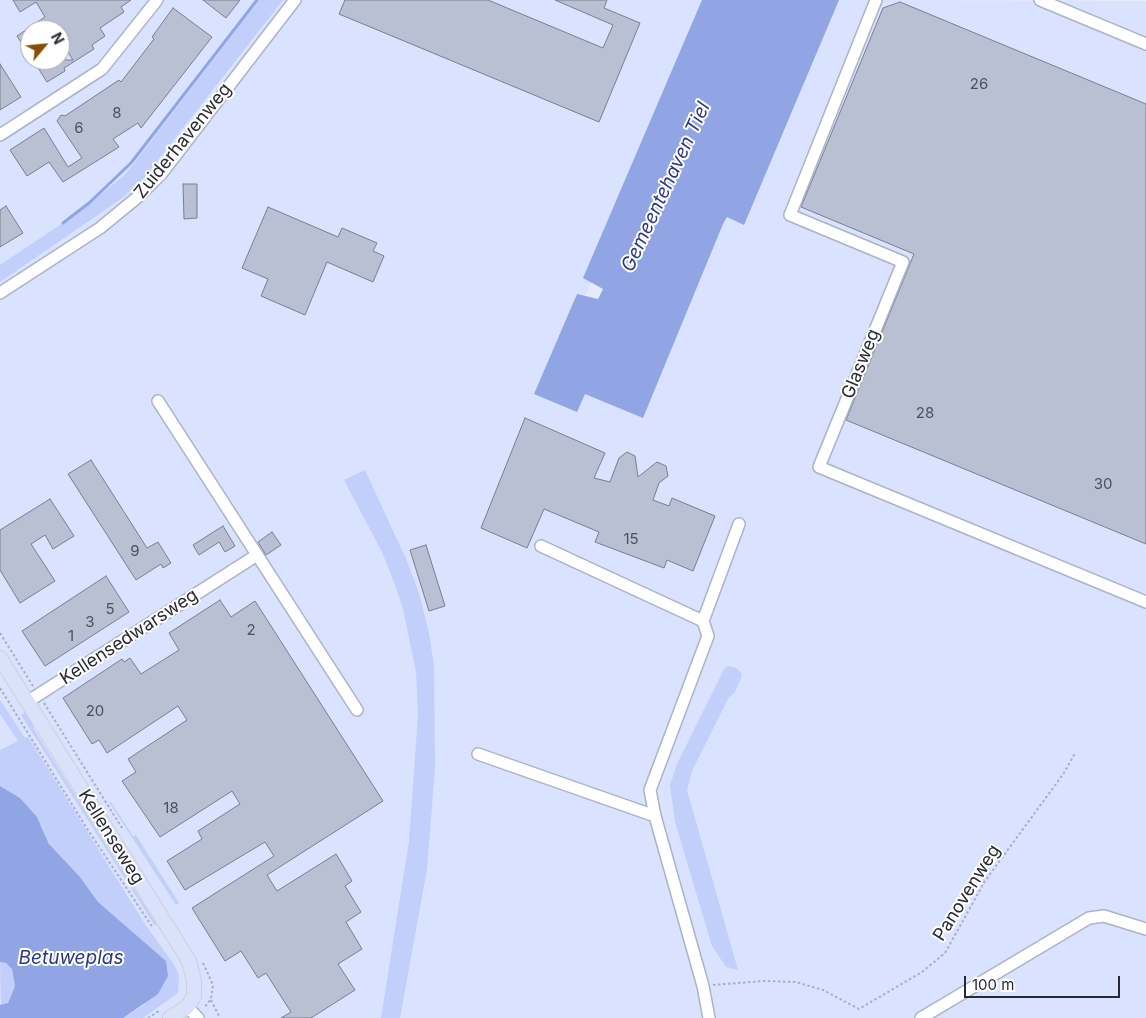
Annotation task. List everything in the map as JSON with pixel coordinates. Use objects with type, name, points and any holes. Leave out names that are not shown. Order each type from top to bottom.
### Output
[{"type":"main road","name":"Kellenseweg","points":[[0,658],[189,961],[194,981],[194,996],[187,1007]]},
{"type":"main road","points":[[167,1013],[187,1007]]},
{"type":"street","points":[[0,135],[102,69],[157,0]]},
{"type":"street","name":"Zuiderhavenweg","points":[[0,293],[100,228],[139,196],[162,173],[295,0]]},
{"type":"street","name":"Glasweg","points":[[876,0],[790,214],[903,262],[819,467],[1146,602]]},
{"type":"street","points":[[1040,0],[1146,44]]},
{"type":"street","points":[[158,401],[357,710]]},
{"type":"street","points":[[708,1018],[703,986],[655,816],[650,790],[708,636],[702,621],[739,524]]},
{"type":"street","points":[[541,546],[702,621]]},
{"type":"street","name":"Kellensedwarsweg","points":[[27,702],[257,555]]},
{"type":"street","points":[[478,754],[655,816]]},
{"type":"street","points":[[921,1018],[1089,918],[1104,916],[1146,929]]},
{"type":"street","points":[[187,1007],[198,1018]]},
{"type":"path","name":"Kellenseweg","points":[[0,688],[86,827],[153,928]]},
{"type":"path","name":"Panovenweg","points":[[703,986],[764,981],[796,982],[823,990],[859,1009],[922,972],[945,953],[986,881],[1064,773],[1075,753]]},
{"type":"path","points":[[211,999],[220,1018]]},
{"type":"path","points":[[148,1018],[167,1013]]},
{"type":"shaded area","points":[[0,0],[713,0],[545,388],[717,205],[832,0],[1146,1],[1146,1018],[0,1018]]},
{"type":"shaded area","points":[[259,0],[283,0],[144,178],[121,199],[0,282],[0,265],[69,219],[125,175]]},
{"type":"shaded area","points":[[365,470],[407,561],[419,593],[429,633],[434,666],[435,768],[427,869],[400,1018],[381,1018],[409,841],[418,715],[416,672],[403,609],[397,590],[382,552],[344,480]]},
{"type":"shaded area","points":[[728,666],[737,668],[742,674],[740,681],[734,693],[729,697],[692,771],[687,790],[738,970],[726,967],[712,946],[675,822],[670,785],[677,764],[724,669]]},
{"type":"shaded area","points":[[0,700],[25,738],[28,737],[145,924],[175,966],[179,975],[178,993],[143,1018],[123,1018],[144,1005],[166,961],[98,902],[80,877],[49,844],[42,826],[20,798],[0,786],[0,750],[18,741],[0,714]]},
{"type":"shaded area","points":[[27,711],[35,726],[33,728],[157,925],[155,926],[21,715]]},
{"type":"shaded area","points":[[109,802],[111,802],[133,836],[136,835],[179,903],[176,905]]},
{"type":"shaded area","points":[[0,962],[6,963],[12,969],[15,986],[8,1003],[1,1006]]},
{"type":"water","name":"Gemeentehaven Tiel","points":[[702,0],[839,0],[744,225],[727,217],[723,224],[643,418],[585,394],[577,412],[534,394],[577,294],[598,299],[603,289],[583,278]]},
{"type":"water","name":"Betuweplas","points":[[0,786],[20,798],[37,817],[49,844],[80,877],[98,902],[166,961],[168,976],[158,994],[123,1018],[0,1018],[0,1005],[8,1003],[15,986],[12,969],[6,963],[0,962]]},
{"type":"building","points":[[13,0],[131,0],[121,7],[124,12],[100,28],[105,36],[92,45],[94,49],[70,64],[70,60],[73,60],[70,55],[70,20],[41,20],[45,17],[36,2],[20,12]]},
{"type":"building","points":[[203,0],[240,0],[226,18]]},
{"type":"building","points":[[345,0],[488,0],[603,48],[613,25],[555,0],[607,0],[604,8],[640,23],[599,122],[339,14]]},
{"type":"building","points":[[900,2],[1146,104],[1146,544],[846,420],[914,254],[801,207],[883,8]]},
{"type":"building","points":[[173,8],[212,37],[141,128],[138,123],[113,139],[119,147],[63,182],[49,162],[27,176],[10,150],[44,128],[68,167],[82,158],[57,121],[61,115],[65,116],[119,80],[121,82],[154,39],[152,37]]},
{"type":"building","points":[[0,64],[21,97],[0,110]]},
{"type":"building","points":[[39,70],[65,70],[65,71],[47,82]]},
{"type":"building","points":[[183,184],[197,184],[197,218],[184,219]]},
{"type":"building","points":[[6,206],[23,233],[0,247],[0,210]]},
{"type":"building","points":[[268,207],[338,237],[342,228],[377,243],[373,251],[384,256],[373,282],[327,262],[305,315],[261,296],[268,279],[242,268]]},
{"type":"building","points":[[525,418],[605,453],[594,478],[610,482],[619,458],[627,452],[635,456],[638,477],[657,462],[666,466],[668,476],[659,483],[653,500],[669,506],[672,498],[715,516],[693,571],[667,560],[664,568],[595,542],[599,532],[544,509],[527,548],[481,528]]},
{"type":"building","points":[[91,460],[147,548],[158,542],[171,563],[163,568],[161,564],[136,580],[68,474]]},
{"type":"building","points":[[50,499],[74,536],[53,549],[45,535],[31,544],[55,581],[20,603],[0,570],[0,530]]},
{"type":"building","points":[[223,526],[235,546],[225,552],[219,542],[199,555],[193,545]]},
{"type":"building","points":[[272,532],[281,545],[266,555],[258,542]]},
{"type":"building","points":[[426,545],[445,606],[429,611],[410,550]]},
{"type":"building","points":[[106,576],[129,612],[45,666],[22,631]]},
{"type":"building","points":[[220,600],[231,617],[255,601],[383,801],[267,875],[277,891],[336,854],[352,881],[345,886],[361,912],[346,922],[362,949],[338,964],[355,990],[311,1018],[281,1018],[291,1012],[266,973],[258,978],[241,951],[225,961],[192,908],[274,856],[265,842],[185,890],[167,861],[202,839],[198,831],[240,804],[232,791],[160,837],[122,781],[136,772],[128,759],[187,720],[178,706],[107,753],[99,740],[92,744],[63,698],[122,659],[124,662],[130,658],[141,674],[179,650],[169,633]]},
{"type":"waterway","points":[[63,223],[89,203],[131,163],[257,0]]}]
